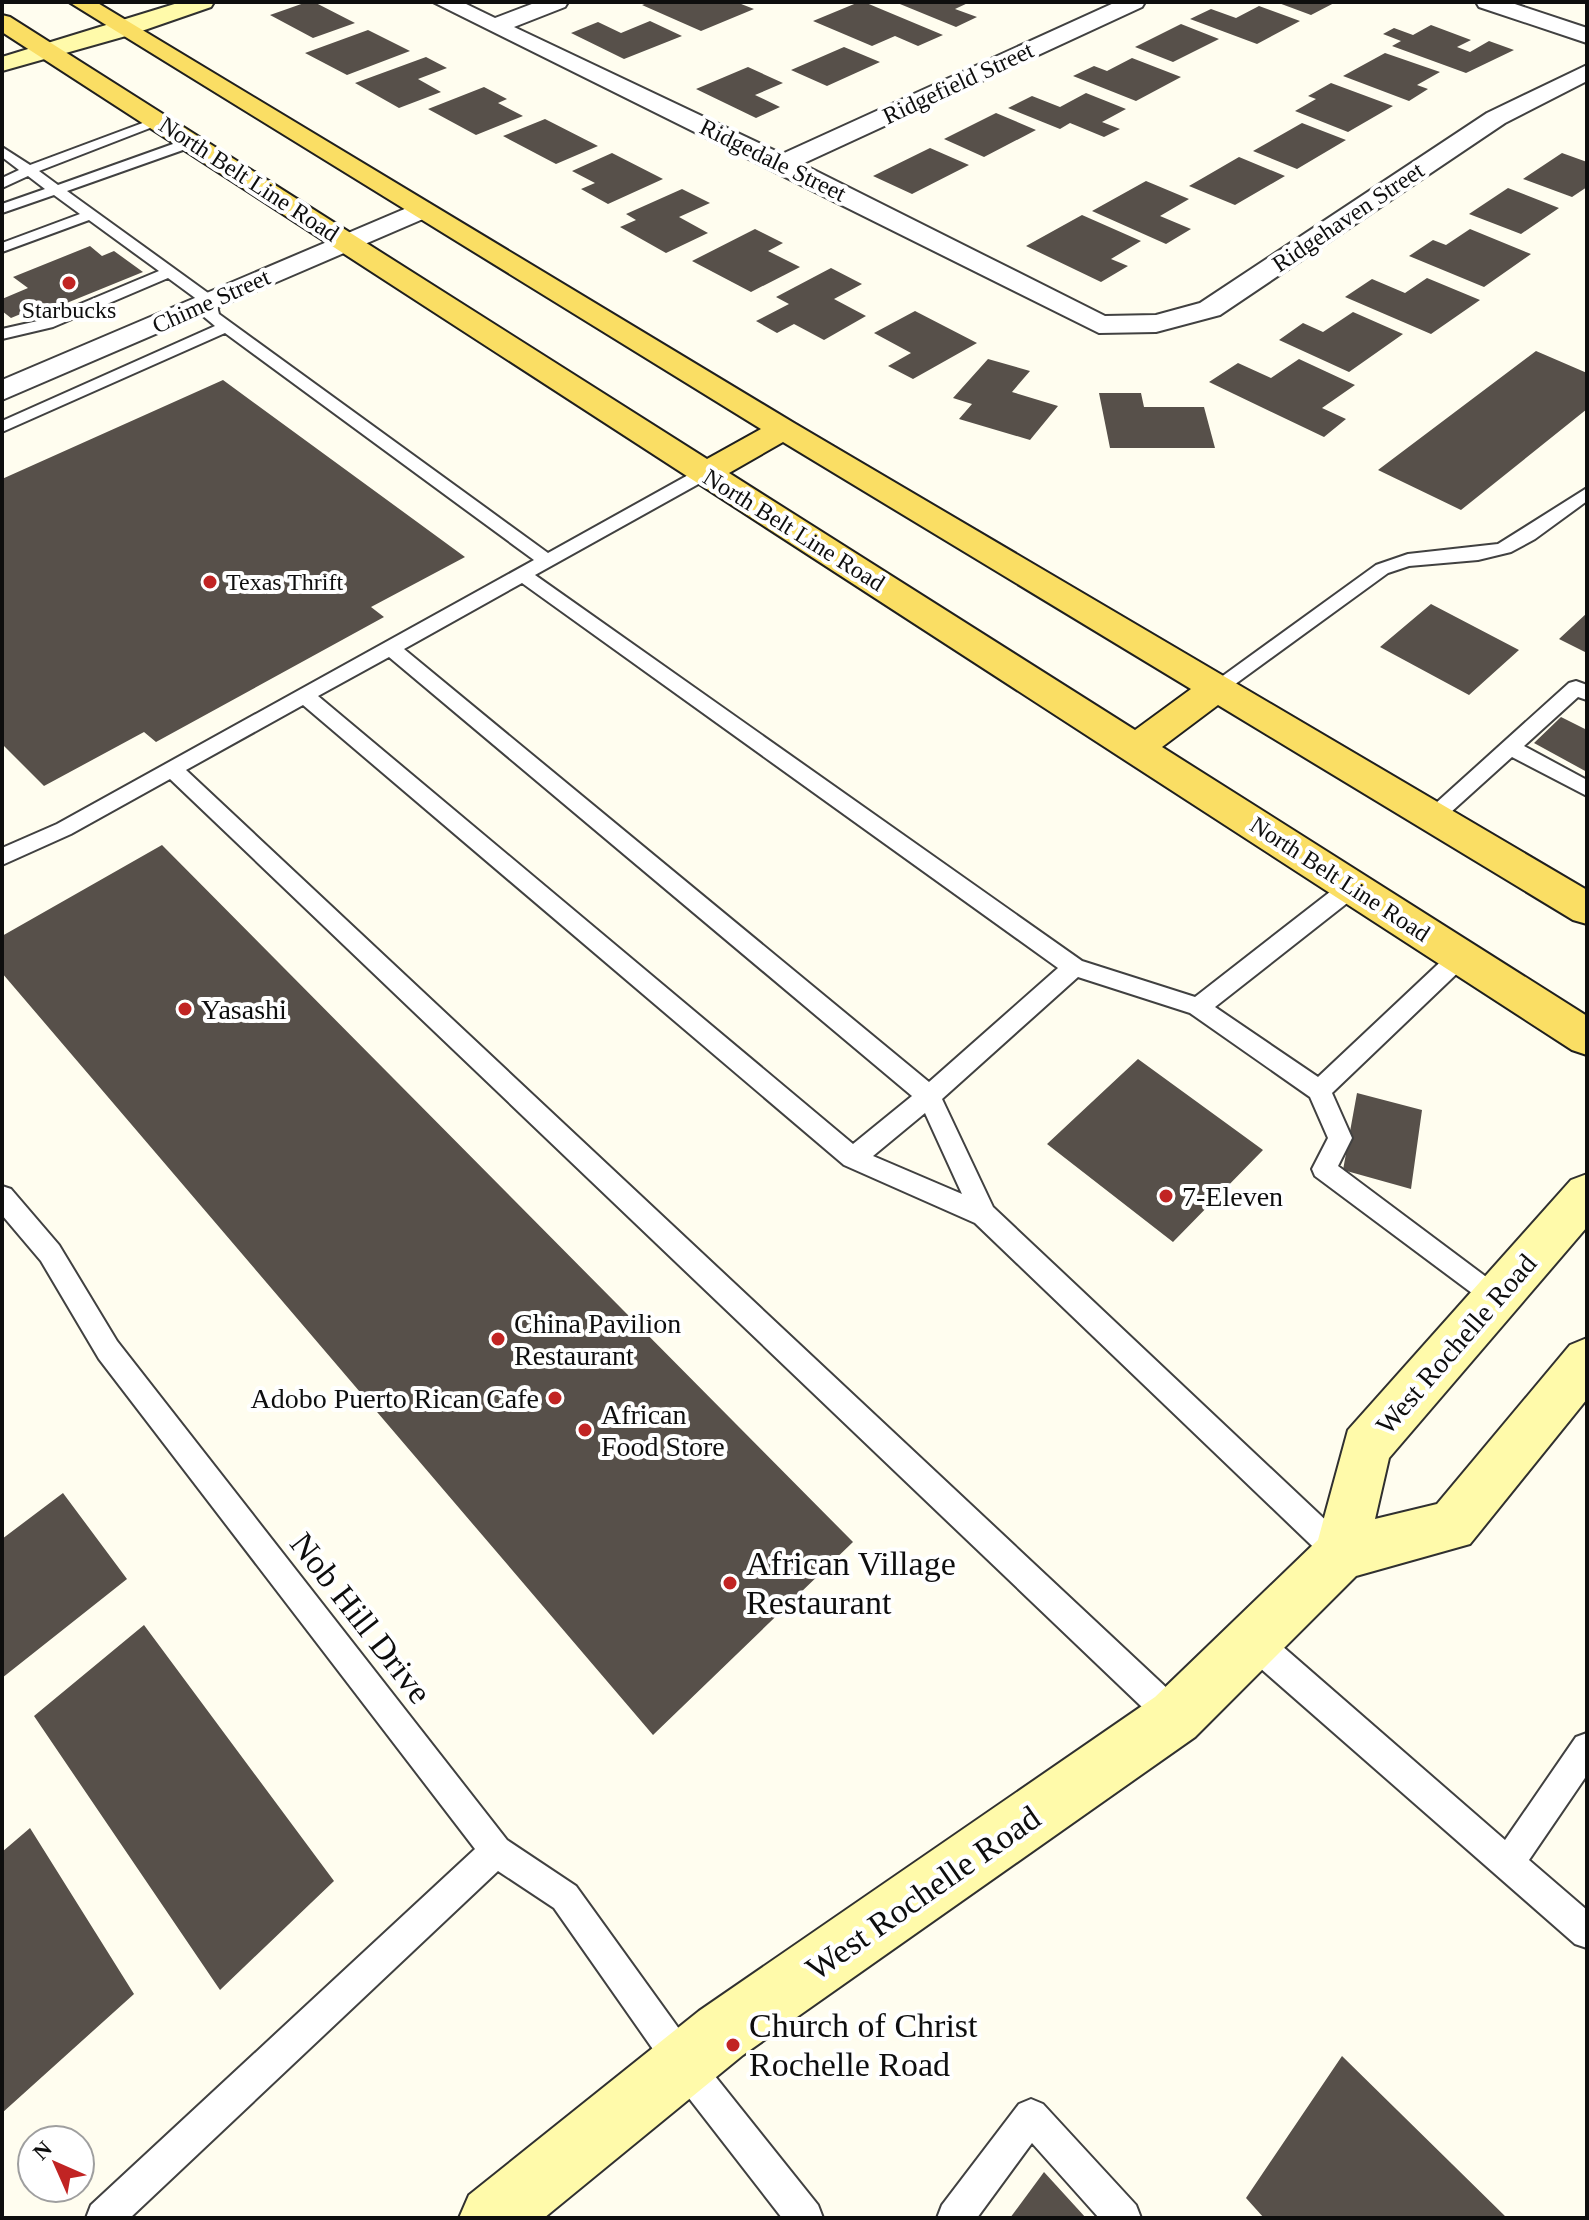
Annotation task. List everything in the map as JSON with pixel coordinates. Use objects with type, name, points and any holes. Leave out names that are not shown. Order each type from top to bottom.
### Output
[{"type":"main road","points":[[80,2],[610,321],[783,429],[1587,909]]},
{"type":"main road","name":"North Belt Line Road","points":[[2,22],[161,121],[1587,1038]]},
{"type":"main road","points":[[705,473],[783,429]]},
{"type":"main road","points":[[1135,749],[1216,688]]},
{"type":"street","points":[[2,64],[125,29],[203,2]]},
{"type":"street","name":"Ridgedale Street","points":[[444,2],[782,164],[1099,324]]},
{"type":"street","points":[[495,26],[557,2]]},
{"type":"street","name":"Ridgefield Street","points":[[782,164],[1134,2]]},
{"type":"street","points":[[1487,2],[1587,36]]},
{"type":"street","name":"Ridgehaven Street","points":[[1099,324],[1143,327],[1169,324],[1210,309],[1496,118],[1587,72]]},
{"type":"street","name":"Chime Street","points":[[2,391],[421,210]]},
{"type":"street","name":"West Rochelle Road","points":[[492,2218],[683,2063],[1175,1717],[1255,1643],[1341,1554],[1366,1447],[1587,1194]]},
{"type":"street","points":[[1341,1554],[1452,1526],[1587,1361]]},
{"type":"lane","points":[[2,184],[31,169],[161,121]]},
{"type":"lane","points":[[2,209],[192,142]]},
{"type":"lane","points":[[2,152],[31,169],[210,301],[211,316],[547,561]]},
{"type":"lane","points":[[2,248],[92,214]]},
{"type":"lane","points":[[2,334],[39,327],[170,272]]},
{"type":"lane","points":[[2,427],[226,327]]},
{"type":"lane","points":[[2,857],[64,829],[705,473]]},
{"type":"lane","points":[[1216,688],[1398,560],[1494,552],[1514,543],[1587,493]]},
{"type":"lane","points":[[523,575],[1074,967],[1198,1007],[1319,1091],[1340,1138],[1324,1169],[1496,1299]]},
{"type":"lane","points":[[391,648],[929,1096],[984,1215]]},
{"type":"lane","points":[[1433,817],[1576,688],[1587,693]]},
{"type":"lane","points":[[304,695],[853,1158],[984,1215],[1341,1554]]},
{"type":"lane","points":[[1510,747],[1564,768],[1587,789]]},
{"type":"lane","points":[[172,769],[1175,1717]]},
{"type":"lane","points":[[1198,1007],[1352,887]]},
{"type":"lane","points":[[1319,1091],[1460,957]]},
{"type":"lane","points":[[853,1158],[929,1096],[1074,967]]},
{"type":"lane","name":"Nob Hill Drive","points":[[2,1197],[50,1253],[108,1350],[496,1851],[565,1897],[683,2063],[805,2218]]},
{"type":"lane","points":[[1255,1643],[1587,1932]]},
{"type":"lane","points":[[1508,1863],[1587,1748]]},
{"type":"lane","points":[[104,2218],[496,1851]]},
{"type":"lane","points":[[955,2218],[1031,2116],[1123,2218]]},
{"type":"building","points":[[314,2],[355,23],[313,38],[270,15]]},
{"type":"building","points":[[650,2],[736,2],[754,9],[701,31],[642,5]]},
{"type":"building","points":[[859,2],[943,35],[918,46],[895,36],[872,46],[813,21]]},
{"type":"building","points":[[895,2],[970,2],[955,9],[977,17],[956,27]]},
{"type":"building","points":[[1276,2],[1336,2],[1311,15]]},
{"type":"building","points":[[1259,6],[1300,21],[1257,44],[1190,19],[1211,9],[1236,18]]},
{"type":"building","points":[[650,21],[682,36],[624,59],[571,33],[598,22],[621,33]]},
{"type":"building","points":[[1181,24],[1219,39],[1173,62],[1135,47]]},
{"type":"building","points":[[1431,25],[1471,40],[1457,47],[1470,52],[1489,41],[1514,50],[1466,73],[1392,46],[1401,41],[1383,34],[1394,28],[1413,35]]},
{"type":"building","points":[[368,30],[410,51],[347,75],[305,53]]},
{"type":"building","points":[[844,47],[880,62],[827,86],[791,70]]},
{"type":"building","points":[[1385,53],[1440,72],[1417,85],[1428,89],[1409,101],[1343,76]]},
{"type":"building","points":[[426,57],[447,68],[418,79],[441,92],[399,108],[355,83]]},
{"type":"building","points":[[1132,58],[1181,77],[1136,101],[1073,76],[1094,66],[1107,71]]},
{"type":"building","points":[[748,67],[783,83],[755,95],[780,107],[756,118],[696,89]]},
{"type":"building","points":[[1331,83],[1393,106],[1348,132],[1295,111],[1316,99],[1308,96]]},
{"type":"building","points":[[484,87],[507,99],[498,103],[523,116],[476,135],[428,109]]},
{"type":"building","points":[[1086,93],[1126,109],[1102,122],[1120,129],[1104,137],[1070,123],[1060,129],[1008,108],[1032,96],[1060,107]]},
{"type":"building","points":[[996,113],[1036,130],[984,157],[944,139]]},
{"type":"building","points":[[545,119],[598,146],[556,164],[503,136]]},
{"type":"building","points":[[1302,123],[1346,140],[1297,169],[1253,151]]},
{"type":"building","points":[[930,148],[969,165],[912,194],[873,176]]},
{"type":"building","points":[[612,153],[663,179],[608,204],[581,189],[595,183],[572,171]]},
{"type":"building","points":[[1562,153],[1587,162],[1587,187],[1572,197],[1523,179]]},
{"type":"building","points":[[1239,157],[1285,176],[1235,205],[1189,186]]},
{"type":"building","points":[[1146,181],[1189,199],[1160,216],[1191,229],[1166,244],[1092,211]]},
{"type":"building","points":[[1508,188],[1559,208],[1521,234],[1469,214]]},
{"type":"building","points":[[682,189],[710,203],[679,217],[708,233],[666,253],[620,227],[636,220],[626,214]]},
{"type":"building","points":[[1082,215],[1141,241],[1111,259],[1128,266],[1101,282],[1026,246]]},
{"type":"building","points":[[755,229],[783,243],[768,251],[800,267],[751,292],[692,261]]},
{"type":"building","points":[[1470,229],[1531,254],[1484,287],[1409,256],[1433,240],[1446,245]]},
{"type":"building","name":"Starbucks","points":[[90,246],[102,256],[114,251],[143,272],[47,311],[40,306],[11,318],[2,311],[2,299],[28,288],[13,277]]},
{"type":"building","points":[[831,268],[862,284],[834,299],[866,316],[824,340],[794,324],[777,333],[756,321],[789,304],[776,297]]},
{"type":"building","points":[[1427,278],[1480,300],[1431,334],[1345,297],[1372,279],[1405,293]]},
{"type":"building","points":[[915,311],[977,343],[913,379],[888,366],[911,353],[874,333]]},
{"type":"building","points":[[1353,312],[1403,334],[1349,372],[1279,340],[1303,323],[1323,332]]},
{"type":"building","points":[[1536,351],[1587,373],[1587,409],[1461,510],[1378,470]]},
{"type":"building","points":[[988,359],[1030,371],[1012,392],[1058,406],[1030,440],[959,419],[972,404],[953,398]]},
{"type":"building","points":[[1299,359],[1355,385],[1322,408],[1346,419],[1324,437],[1209,382],[1238,363],[1271,378]]},
{"type":"building","name":"Texas Thrift","points":[[223,380],[465,557],[371,607],[384,617],[156,742],[144,732],[44,786],[2,744],[2,479]]},
{"type":"building","points":[[1099,393],[1141,393],[1144,407],[1204,407],[1215,448],[1110,448]]},
{"type":"building","points":[[1431,604],[1519,650],[1469,695],[1380,647]]},
{"type":"building","points":[[1587,613],[1587,653],[1559,639]]},
{"type":"building","points":[[1561,717],[1587,730],[1587,772],[1534,743]]},
{"type":"building","points":[[162,845],[853,1542],[653,1735],[2,973],[2,936]]},
{"type":"building","name":"7-Eleven","points":[[1138,1059],[1263,1150],[1173,1242],[1047,1144]]},
{"type":"building","points":[[1357,1093],[1422,1110],[1411,1189],[1343,1170]]},
{"type":"building","points":[[63,1493],[127,1579],[2,1678],[2,1539]]},
{"type":"building","points":[[144,1625],[334,1881],[220,1990],[34,1716]]},
{"type":"building","points":[[30,1828],[134,1994],[2,2113],[2,1852]]},
{"type":"building","points":[[1342,2056],[1507,2218],[1264,2218],[1246,2198]]},
{"type":"building","points":[[1044,2172],[1086,2218],[1010,2218]]},
{"type":"place","name":"Starbucks","points":[[69,283]]},
{"type":"place","name":"Texas Thrift","points":[[210,582]]},
{"type":"place","name":"Yasashi","points":[[185,1009]]},
{"type":"place","name":"7-Eleven","points":[[1166,1196]]},
{"type":"place","name":"China Pavilion Restaurant","points":[[498,1339]]},
{"type":"place","name":"Adobo Puerto Rican Cafe","points":[[555,1398]]},
{"type":"place","name":"African Food Store","points":[[585,1430]]},
{"type":"place","name":"African Village Restaurant","points":[[730,1583]]},
{"type":"place","name":"Church of Christ Rochelle Road","points":[[733,2045]]}]
